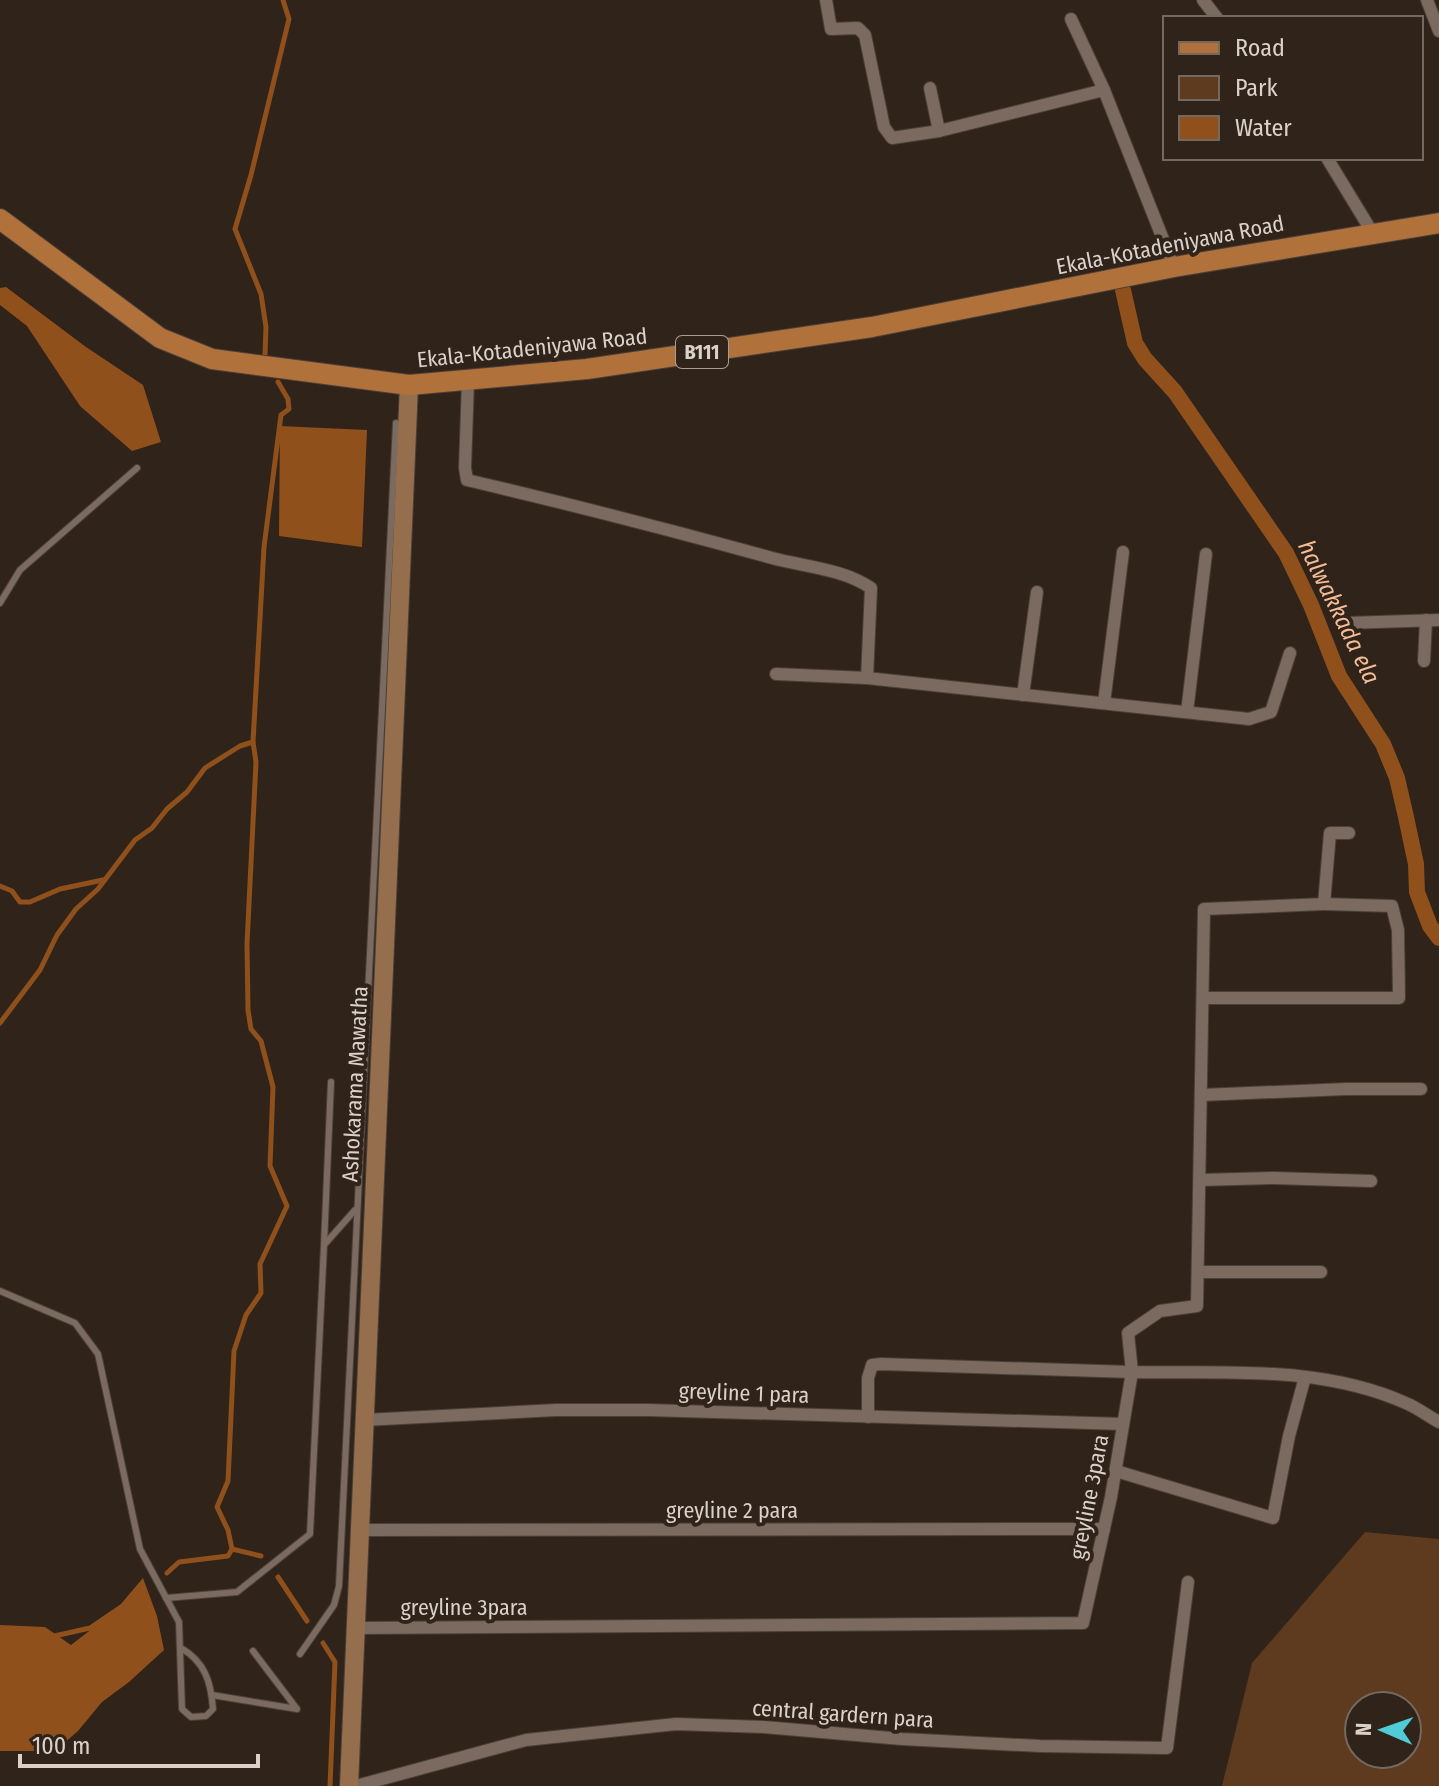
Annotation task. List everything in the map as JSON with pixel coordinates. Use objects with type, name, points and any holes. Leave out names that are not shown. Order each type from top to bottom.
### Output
[{"type":"main road","name":"Ekala-Kotadeniyawa Road","points":[[0,219],[160,338],[212,359],[409,385],[587,369],[872,327],[1174,267],[1439,223]]},
{"type":"street","points":[[826,0],[831,29],[858,28],[865,35],[884,127],[888,135],[897,139],[1104,90]]},
{"type":"street","points":[[1203,0],[1215,16]]},
{"type":"street","points":[[1427,0],[1439,31]]},
{"type":"street","points":[[1071,19],[1104,90],[1174,267]]},
{"type":"street","points":[[930,88],[939,131]]},
{"type":"street","points":[[1328,160],[1372,232]]},
{"type":"street","points":[[468,381],[467,480],[854,577],[871,588],[867,678]]},
{"type":"street","name":"Ashokarama Mawatha","points":[[349,1786],[409,385]]},
{"type":"street","points":[[1104,703],[1123,552]]},
{"type":"street","points":[[1187,712],[1206,554]]},
{"type":"street","points":[[1023,695],[1037,592]]},
{"type":"street","points":[[1346,623],[1432,620],[1424,661]]},
{"type":"street","points":[[776,674],[867,678],[1249,719],[1271,712],[1290,653]]},
{"type":"street","points":[[1203,998],[1399,998],[1398,930],[1392,906],[1324,904],[1330,833],[1349,833]]},
{"type":"street","name":"greyline 3para","points":[[355,1628],[1083,1623],[1116,1471],[1132,1372],[1128,1333],[1160,1311],[1197,1306],[1204,909],[1324,904]]},
{"type":"street","points":[[1201,1095],[1421,1089]]},
{"type":"street","points":[[1200,1180],[1274,1178],[1371,1181]]},
{"type":"street","points":[[1198,1272],[1321,1272]]},
{"type":"street","points":[[868,1417],[868,1378],[872,1365],[1132,1372],[1200,1370],[1321,1378],[1409,1404],[1439,1422]]},
{"type":"street","points":[[1116,1471],[1273,1518],[1289,1436],[1305,1377]]},
{"type":"street","name":"greyline 1 para","points":[[364,1420],[556,1410],[1123,1424]]},
{"type":"street","name":"greyline 2 para","points":[[359,1530],[1104,1529]]},
{"type":"street","name":"central gardern para","points":[[356,1786],[526,1740],[676,1724],[764,1727],[979,1743],[1167,1748],[1188,1582]]},
{"type":"lane","points":[[300,1654],[334,1605],[339,1586],[396,423]]},
{"type":"lane","points":[[0,603],[20,570],[137,468]]},
{"type":"lane","points":[[166,1598],[237,1592],[310,1534],[331,1082]]},
{"type":"lane","points":[[324,1245],[356,1210]]},
{"type":"lane","points":[[0,1291],[75,1323],[98,1354],[140,1549],[179,1622],[182,1709],[191,1717],[206,1716],[213,1709],[206,1672],[196,1657],[181,1648]]},
{"type":"lane","points":[[212,1695],[297,1709],[253,1651]]},
{"type":"green space","points":[[1365,1532],[1439,1539],[1439,1786],[1222,1786],[1252,1663]]},
{"type":"water","points":[[6,287],[143,385],[161,442],[132,451],[80,406],[27,326],[0,305],[0,288]]},
{"type":"water","points":[[280,426],[367,430],[362,547],[279,536]]},
{"type":"water","points":[[143,1578],[157,1616],[164,1650],[102,1702],[78,1731],[55,1751],[0,1751],[0,1625],[45,1627],[71,1645],[115,1611]]},
{"type":"waterway","points":[[265,354],[266,327],[261,294],[235,229],[289,19],[283,0]]},
{"type":"waterway","name":"halwakkada ela","points":[[1123,290],[1135,343],[1175,392],[1286,553],[1339,676],[1383,744],[1397,778],[1406,817],[1416,864],[1417,892],[1430,926],[1439,938]]},
{"type":"waterway","points":[[167,1573],[179,1562],[228,1556],[232,1549],[228,1530],[217,1507],[228,1481],[234,1351],[246,1315],[261,1293],[260,1264],[287,1206],[270,1166],[273,1087],[261,1041],[251,1029],[247,944],[256,762],[253,742],[264,547],[281,415],[289,409],[288,399],[278,382]]},
{"type":"waterway","points":[[0,1023],[40,970],[57,935],[76,909],[98,889],[135,840],[152,828],[205,768],[240,746],[253,742]]},
{"type":"waterway","points":[[0,886],[12,891],[20,902],[30,902],[60,889],[103,880]]},
{"type":"waterway","points":[[232,1549],[261,1556]]},
{"type":"waterway","points":[[278,1577],[307,1621]]},
{"type":"waterway","points":[[50,1637],[90,1628],[121,1607]]},
{"type":"waterway","points":[[323,1643],[335,1662],[330,1786]]}]
